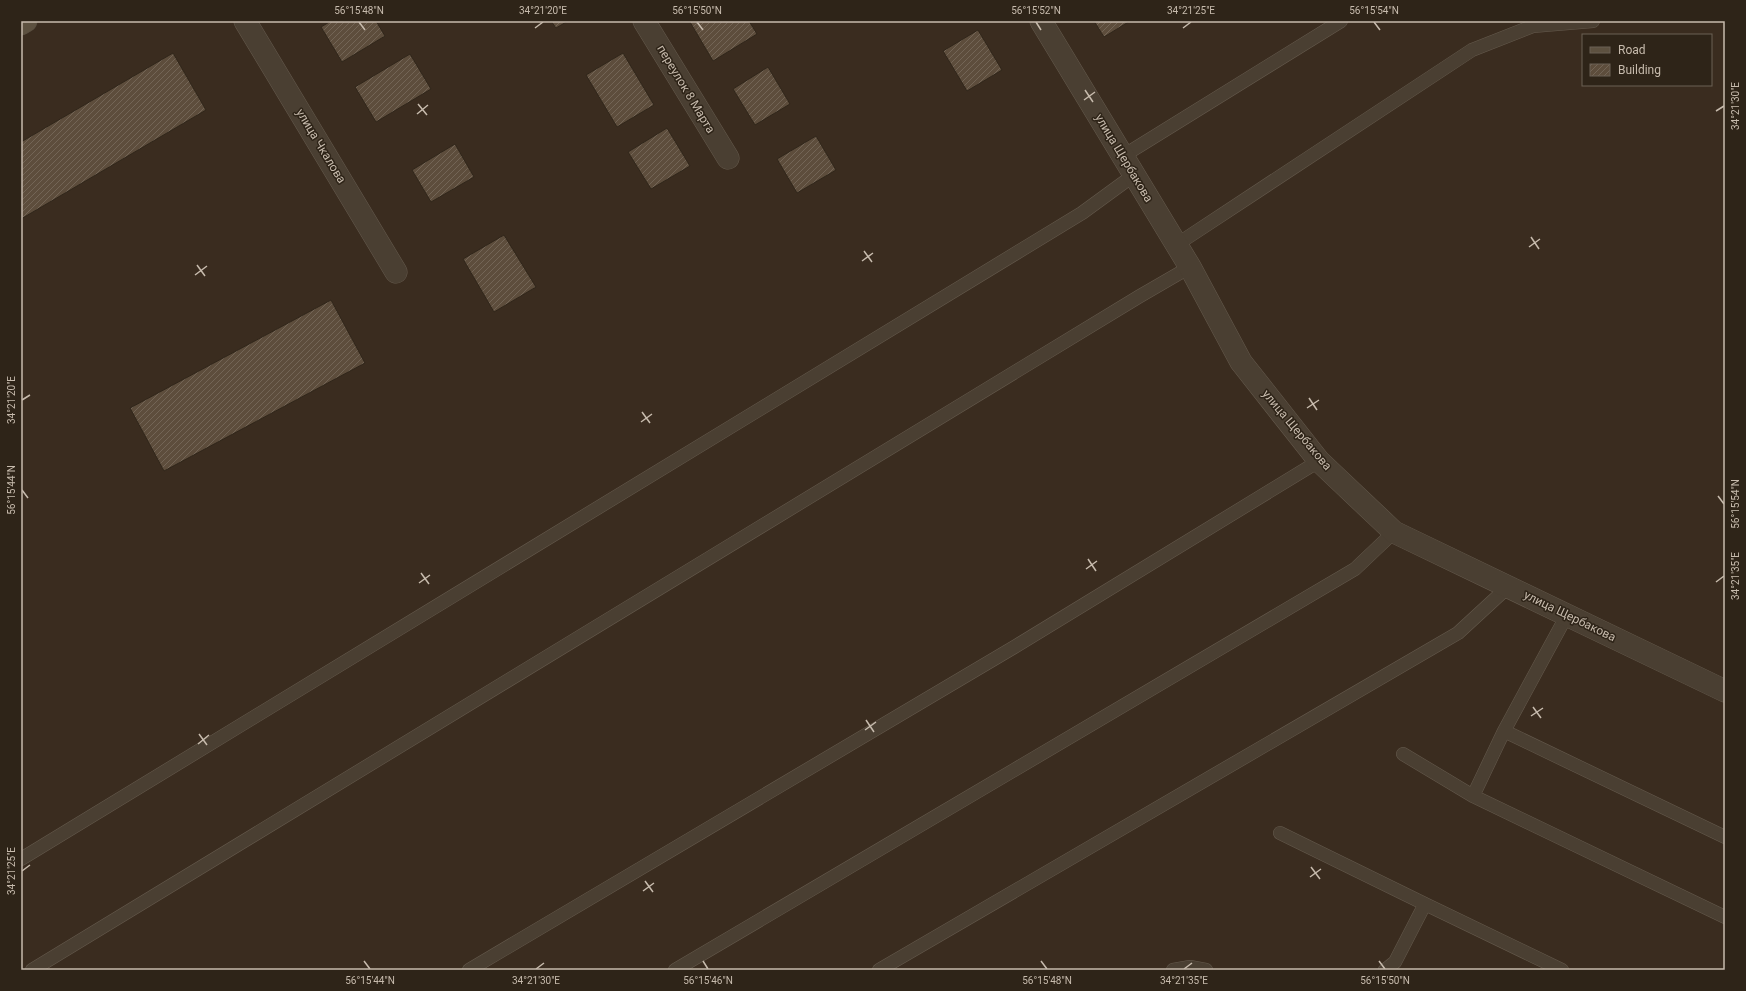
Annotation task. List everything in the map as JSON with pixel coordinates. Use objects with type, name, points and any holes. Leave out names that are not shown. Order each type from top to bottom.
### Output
[{"type":"street","points":[[21,24],[26,21]]},
{"type":"street","name":"улица Чкалова","points":[[245,21],[396,272]]},
{"type":"street","name":"переулок 8 Марта","points":[[644,21],[728,158]]},
{"type":"street","name":"улица Щербакова","points":[[1041,21],[1190,267],[1241,362],[1319,461],[1394,532],[1725,691]]},
{"type":"lane","points":[[1123,156],[1342,21]]},
{"type":"lane","points":[[1176,245],[1472,50],[1536,24],[1593,21]]},
{"type":"lane","points":[[21,859],[1082,213],[1134,175]]},
{"type":"lane","points":[[32,970],[1106,316],[1190,267]]},
{"type":"lane","points":[[469,970],[1016,646],[1319,461]]},
{"type":"lane","points":[[675,970],[1355,569],[1394,532]]},
{"type":"lane","points":[[879,970],[1458,633],[1508,587]]},
{"type":"lane","points":[[1473,796],[1504,732],[1567,615]]},
{"type":"lane","points":[[1504,732],[1725,838]]},
{"type":"lane","points":[[1403,754],[1473,796],[1725,917]]},
{"type":"lane","points":[[1280,833],[1562,970]]},
{"type":"lane","points":[[1385,970],[1394,962],[1425,904]]},
{"type":"lane","points":[[1173,970],[1190,967],[1206,970]]},
{"type":"building","points":[[331,21],[376,21],[385,36],[342,62],[321,27]]},
{"type":"building","points":[[551,21],[568,21],[556,28]]},
{"type":"building","points":[[749,21],[757,34],[713,61],[690,22]]},
{"type":"building","points":[[1094,21],[1130,21],[1104,37]]},
{"type":"building","points":[[978,30],[1002,70],[967,91],[943,51]]},
{"type":"building","points":[[173,53],[206,110],[21,219],[21,142]]},
{"type":"building","points":[[623,53],[654,105],[617,127],[586,75]]},
{"type":"building","points":[[410,54],[431,89],[376,122],[355,87]]},
{"type":"building","points":[[768,67],[790,104],[755,125],[733,89]]},
{"type":"building","points":[[667,128],[690,166],[651,189],[628,152]]},
{"type":"building","points":[[816,136],[836,170],[797,193],[777,159]]},
{"type":"building","points":[[455,144],[474,177],[431,202],[412,170]]},
{"type":"building","points":[[504,235],[536,287],[494,312],[463,259]]},
{"type":"building","points":[[331,300],[365,363],[164,471],[130,408]]}]
